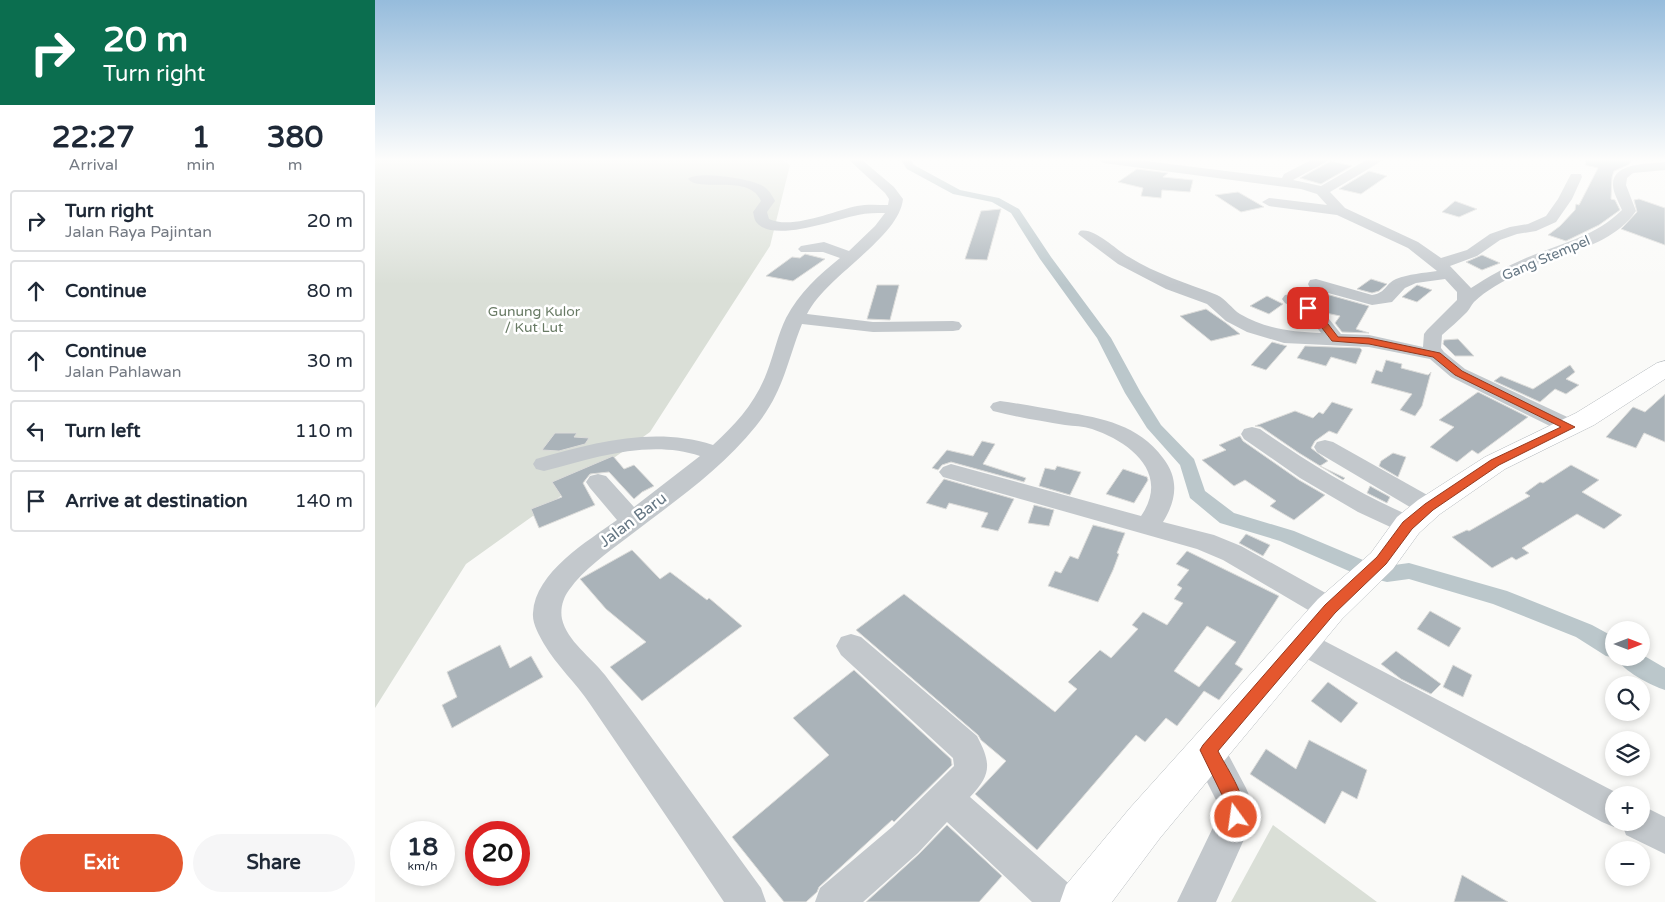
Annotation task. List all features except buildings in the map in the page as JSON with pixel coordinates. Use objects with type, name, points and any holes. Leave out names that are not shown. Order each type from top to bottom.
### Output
[{"type":"main road","points":[[1083,902],[1145,824],[1301,642],[1341,598],[1382,561],[1412,523],[1495,463],[1585,419],[1665,368]]},
{"type":"street","points":[[768,201],[760,212],[761,217],[766,223],[778,226],[803,224],[864,209],[894,209],[896,201]]},
{"type":"street","points":[[1331,201],[1340,211]]},
{"type":"street","points":[[1316,284],[1373,300],[1386,298],[1399,284],[1443,269],[1472,253],[1495,237],[1515,230],[1531,228],[1551,219],[1564,201]]},
{"type":"street","name":"Gang Stempel","points":[[1466,300],[1505,274],[1603,232],[1623,219],[1629,211],[1625,201]]},
{"type":"street","points":[[1269,202],[1340,211],[1413,245],[1443,269],[1465,291],[1466,300],[1462,307],[1433,334],[1432,348],[1436,355]]},
{"type":"street","name":"Jalan Baru","points":[[747,902],[591,680],[551,632],[547,614],[550,600],[558,585],[583,558],[690,477],[753,417],[781,363],[795,318],[807,298],[884,225],[894,209]]},
{"type":"street","points":[[1085,234],[1124,261],[1171,285],[1213,300],[1242,324],[1284,337],[1369,341],[1436,355],[1465,376],[1570,427]]},
{"type":"street","points":[[806,249],[824,247],[851,257]]},
{"type":"street","points":[[1291,299],[1315,313],[1336,340]]},
{"type":"street","points":[[795,318],[873,327],[953,326]]},
{"type":"street","points":[[1000,407],[1097,423],[1130,437],[1152,456],[1160,469],[1162,478],[1162,499],[1158,511],[1146,527]]},
{"type":"street","points":[[1252,434],[1292,463],[1350,498],[1412,523]]},
{"type":"street","points":[[544,464],[625,444],[668,443],[688,446],[716,454]]},
{"type":"street","points":[[1325,447],[1412,523]]},
{"type":"street","points":[[951,472],[1205,542],[1341,598]]},
{"type":"street","points":[[598,482],[632,521]]},
{"type":"street","points":[[1301,642],[1605,805]]},
{"type":"street","points":[[834,902],[905,840],[947,799],[970,773],[971,759],[965,747],[851,646]]},
{"type":"street","points":[[1195,902],[1236,817],[1234,800],[1209,750]]},
{"type":"street","points":[[947,799],[1060,902]]},
{"type":"street","points":[[1650,828],[1665,836]]},
{"type":"green space","name":"Gunung Kulor / Kut Lut","points":[[375,201],[781,201],[770,246],[650,432],[466,564],[375,708]]},
{"type":"green space","points":[[1273,825],[1377,902],[1231,902]]},
{"type":"waterway","points":[[997,201],[1015,211],[1046,259],[1104,338],[1133,393],[1155,428],[1188,463],[1197,494],[1227,518],[1287,536],[1358,567],[1387,574],[1409,571],[1499,597],[1584,631],[1605,644]]},
{"type":"waterway","points":[[1641,666],[1665,680]]},
{"type":"route","points":[[1236,817],[1234,800],[1222,780],[1209,750],[1330,609],[1382,561],[1408,526],[1429,507],[1495,463],[1570,427],[1458,373],[1436,355],[1369,341],[1336,340],[1315,313],[1308,308]]}]
